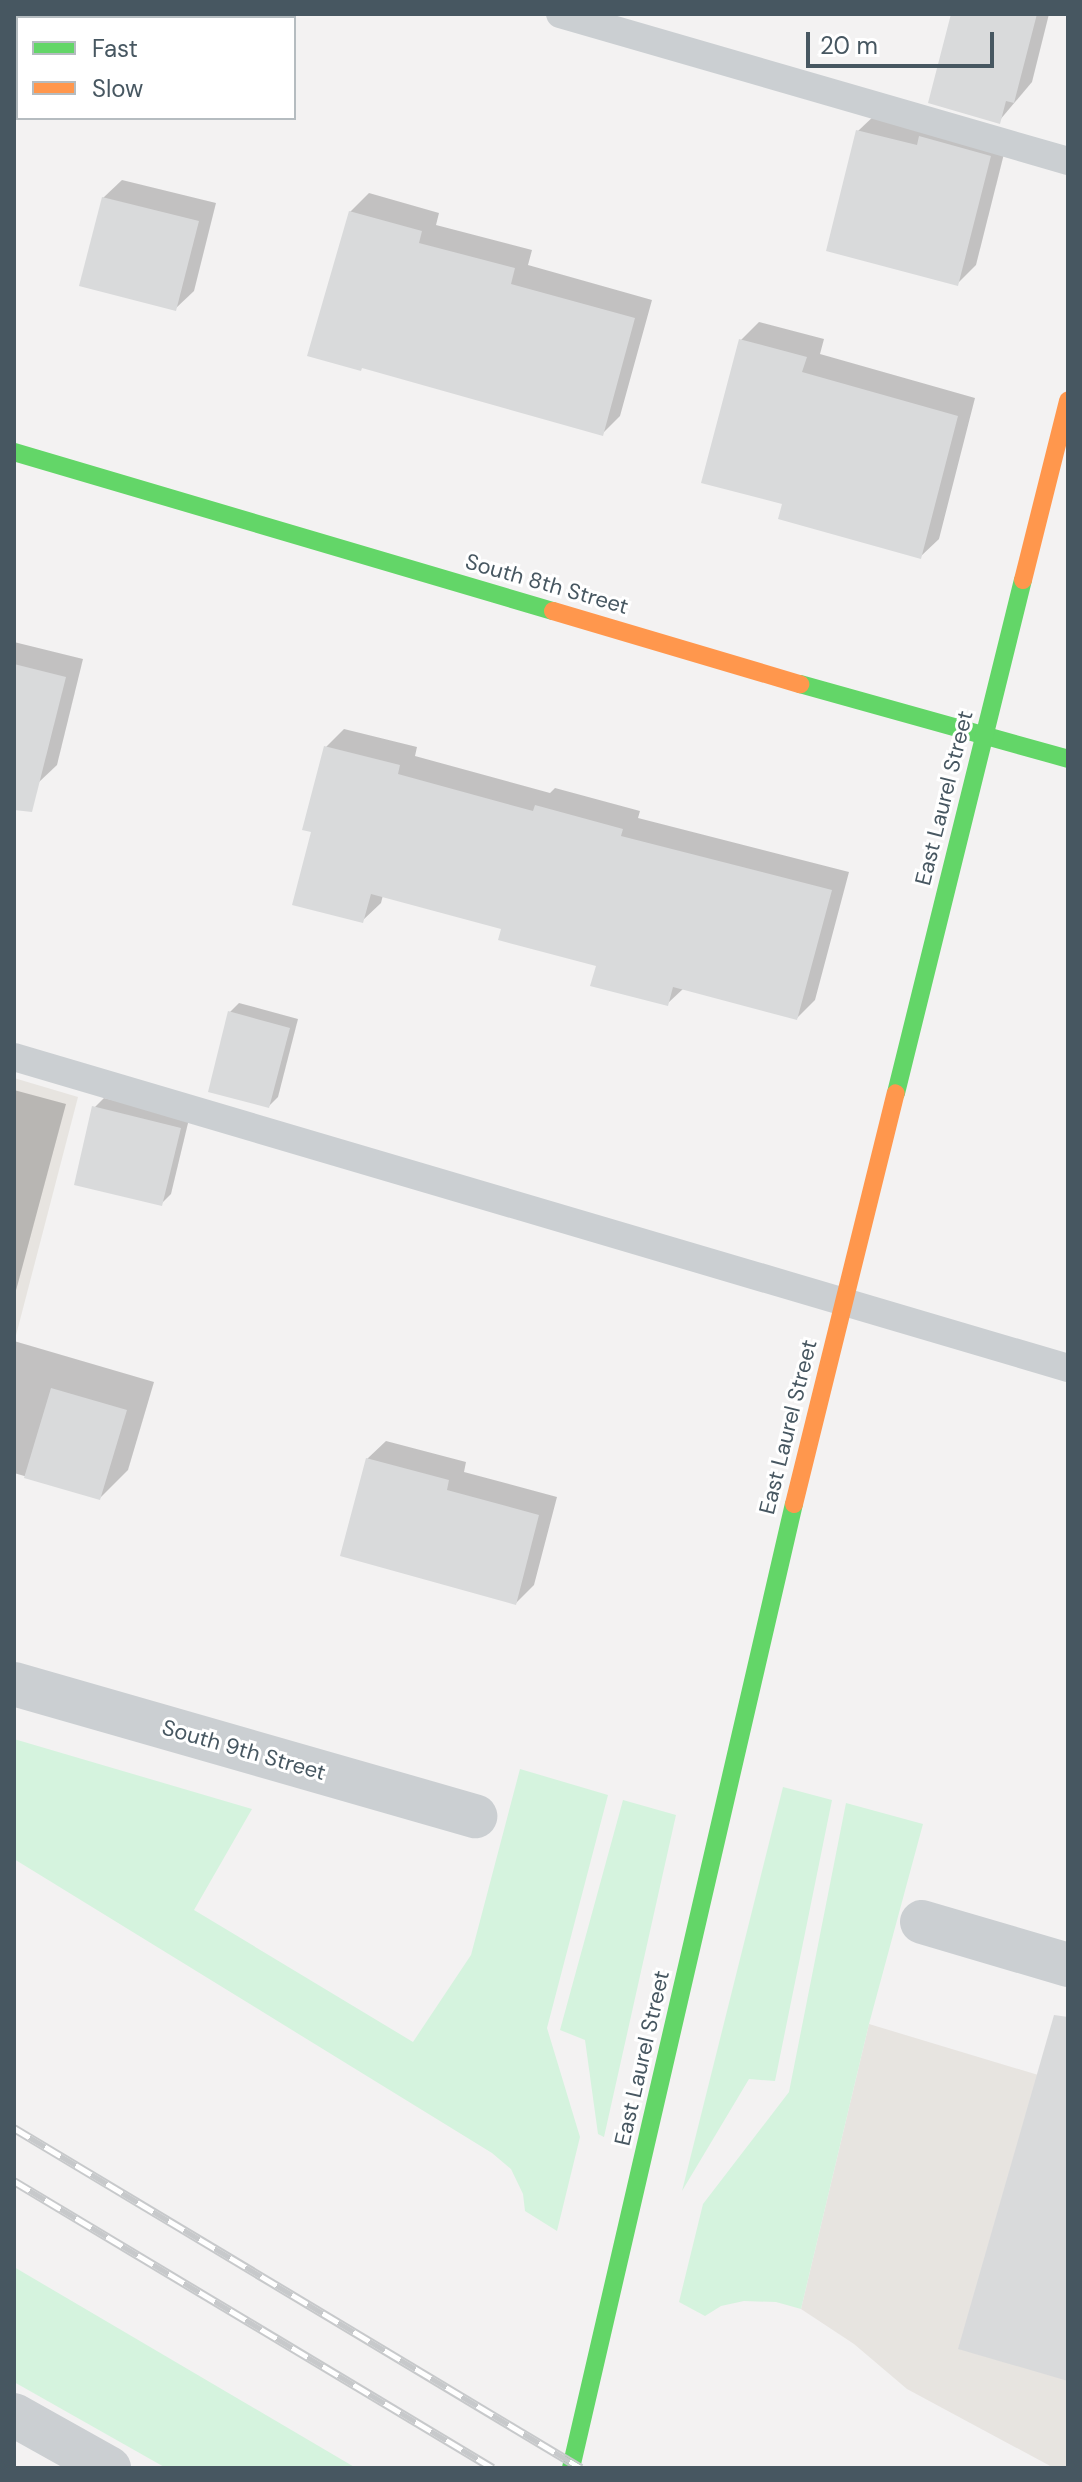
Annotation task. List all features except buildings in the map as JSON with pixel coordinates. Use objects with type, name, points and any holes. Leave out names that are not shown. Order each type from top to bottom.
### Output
[{"type":"street","name":"East Laurel Street","points":[[571,2468],[797,1489],[1068,401]]},
{"type":"street","name":"South 8th Street","points":[[14,452],[1068,759]]},
{"type":"street","name":"South 9th Street","points":[[14,1684],[475,1816]]},
{"type":"street","points":[[922,1922],[1068,1965]]},
{"type":"street","points":[[14,2415],[109,2468]]},
{"type":"lane","points":[[560,14],[1068,161]]},
{"type":"lane","points":[[14,1057],[1068,1368]]},
{"type":"shaded area","points":[[14,1078],[78,1097],[14,1343]]},
{"type":"shaded area","points":[[869,2024],[1068,2084],[1068,2468],[1054,2468],[907,2389],[854,2344],[801,2309]]},
{"type":"green space","points":[[14,1739],[252,1809],[194,1910],[413,2042],[471,1955],[520,1769],[608,1795],[547,2028],[580,2137],[557,2231],[525,2211],[523,2194],[511,2169],[492,2153],[14,1859]]},
{"type":"green space","points":[[783,1787],[832,1800],[775,2081],[749,2079],[682,2191]]},
{"type":"green space","points":[[623,1800],[676,1815],[604,2137],[598,2134],[585,2040],[560,2030]]},
{"type":"green space","points":[[846,1803],[923,1824],[869,2024],[801,2309],[776,2302],[744,2301],[721,2306],[705,2316],[679,2302],[703,2204],[789,2092]]},
{"type":"green space","points":[[14,2267],[356,2468],[166,2468],[14,2382]]},
{"type":"railway","points":[[14,2128],[581,2468]]},
{"type":"railway","points":[[14,2181],[493,2468]]},
{"type":"traffic: fast","points":[[14,452],[553,611]]},
{"type":"traffic: fast","points":[[896,1093],[1023,580]]},
{"type":"traffic: fast","points":[[800,684],[1068,759]]},
{"type":"traffic: fast","points":[[571,2468],[794,1504]]},
{"type":"traffic: slow","points":[[1023,580],[1068,401]]},
{"type":"traffic: slow","points":[[553,611],[800,684]]},
{"type":"traffic: slow","points":[[794,1504],[896,1093]]}]
